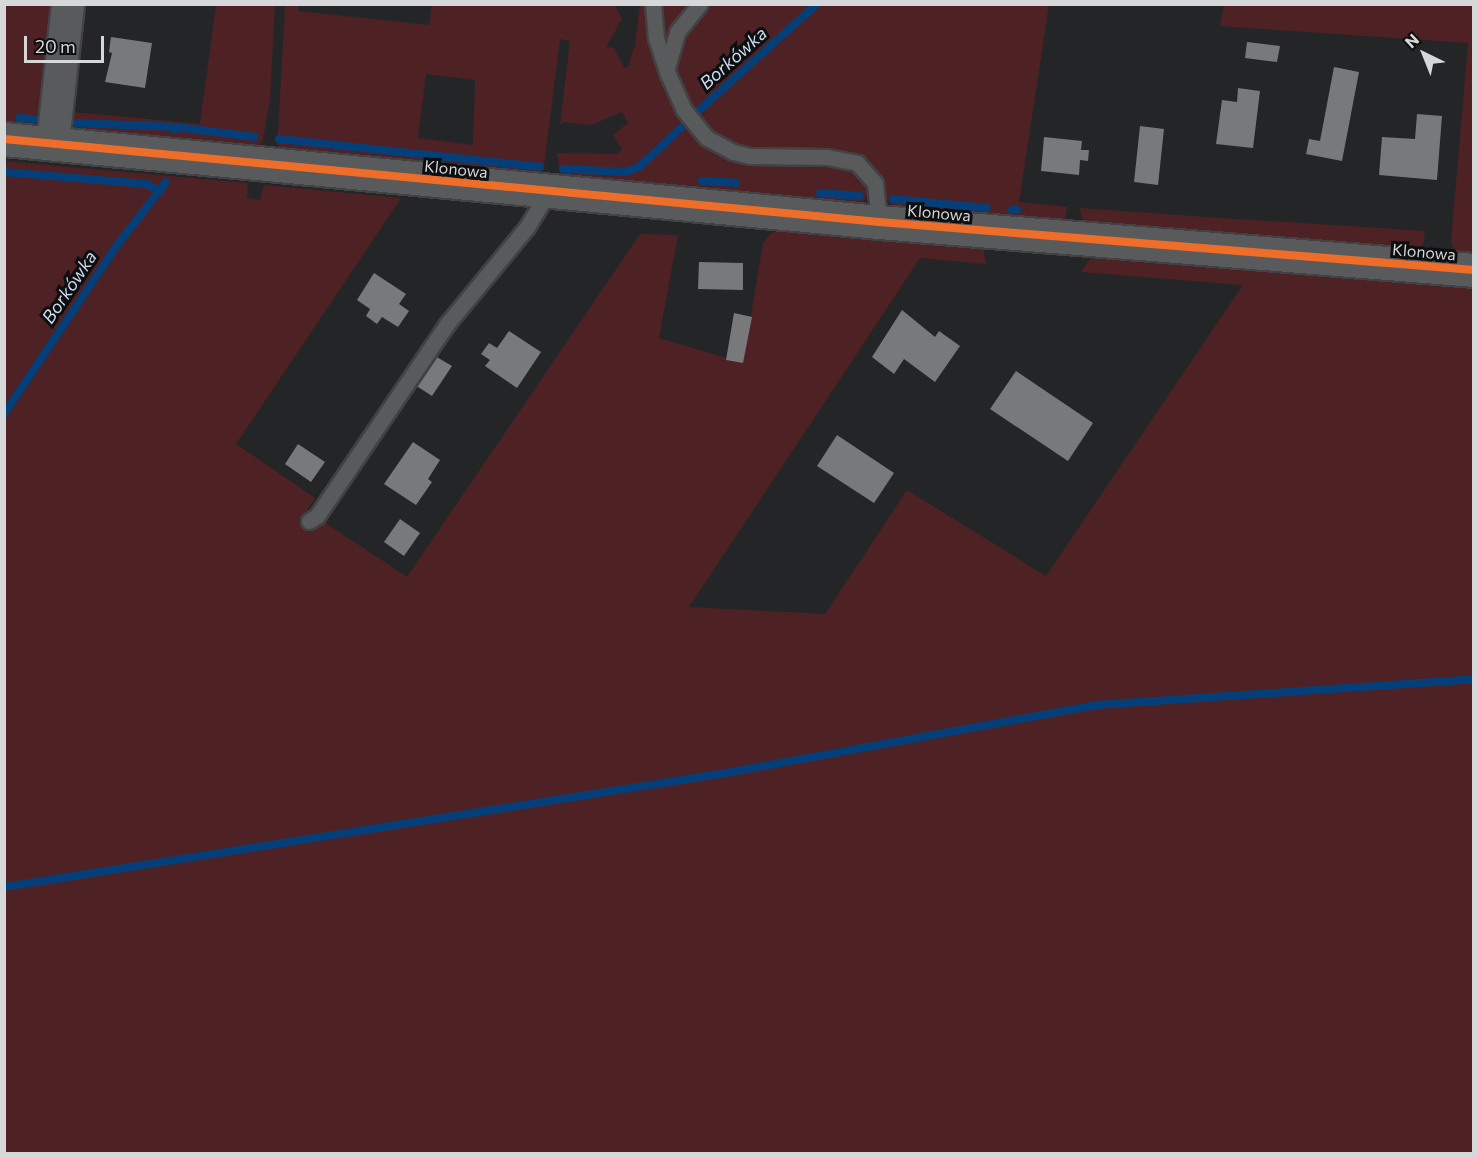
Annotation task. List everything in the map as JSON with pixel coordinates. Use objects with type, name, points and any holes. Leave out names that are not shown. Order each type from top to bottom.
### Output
[{"type":"street","points":[[54,144],[68,4]]},
{"type":"street","name":"Klonowa","points":[[4,139],[879,222],[1473,270]]},
{"type":"lane","points":[[653,4],[656,38],[668,74],[692,122],[718,146],[750,156],[827,157],[857,163],[875,183],[879,222]]},
{"type":"lane","points":[[668,74],[671,45],[700,4]]},
{"type":"lane","points":[[309,520],[317,516],[447,324],[527,227],[549,191]]},
{"type":"shaded area","points":[[4,5],[55,5],[41,109],[29,126],[5,128]]},
{"type":"shaded area","points":[[216,5],[275,5],[270,98],[263,140],[256,149],[75,129],[73,112],[200,124]]},
{"type":"shaded area","points":[[285,5],[299,5],[298,11],[429,25],[432,5],[615,5],[622,19],[606,47],[614,48],[624,68],[628,67],[635,45],[640,5],[648,5],[647,23],[653,54],[684,122],[699,141],[722,157],[739,163],[825,162],[846,166],[861,178],[869,194],[861,204],[561,178],[557,153],[618,154],[622,149],[613,135],[628,123],[622,112],[591,125],[564,122],[560,125],[570,41],[560,39],[543,174],[277,151]],"holes":[[[426,74],[475,80],[473,145],[418,138]]]},
{"type":"shaded area","points":[[659,5],[691,5],[664,44]]},
{"type":"shaded area","points":[[707,5],[1049,5],[1019,202],[1067,207],[1065,221],[894,208],[886,198],[880,177],[863,157],[842,152],[754,152],[717,139],[694,114],[671,70],[677,44]]},
{"type":"shaded area","points":[[1224,5],[1473,5],[1473,258],[1455,254],[1451,242],[1468,43],[1220,26]]},
{"type":"shaded area","points":[[4,161],[248,183],[247,198],[260,200],[264,185],[401,198],[236,444],[315,498],[303,516],[310,532],[324,522],[407,577],[640,234],[678,235],[659,338],[743,363],[763,243],[770,234],[788,225],[982,242],[986,264],[920,258],[689,607],[825,614],[907,490],[1046,576],[1243,285],[1081,272],[1093,255],[1473,285],[1473,1153],[5,1153]]},
{"type":"shaded area","points":[[1080,208],[1425,231],[1422,255],[1089,223],[1082,218]]},
{"type":"building","points":[[111,37],[152,43],[145,88],[105,82],[112,53],[109,52]]},
{"type":"building","points":[[1247,42],[1280,46],[1277,62],[1245,58]]},
{"type":"building","points":[[1334,67],[1359,72],[1342,161],[1306,154],[1309,139],[1320,141]]},
{"type":"building","points":[[1238,88],[1260,91],[1253,148],[1216,144],[1222,100],[1237,102]]},
{"type":"building","points":[[1417,114],[1442,116],[1437,180],[1379,175],[1382,137],[1415,139]]},
{"type":"building","points":[[1140,126],[1164,129],[1158,185],[1134,182]]},
{"type":"building","points":[[1044,137],[1082,141],[1081,150],[1089,150],[1088,161],[1080,160],[1079,175],[1041,171]]},
{"type":"building","points":[[699,262],[743,263],[743,290],[698,289]]},
{"type":"building","points":[[374,273],[406,294],[399,304],[409,311],[398,327],[382,317],[377,324],[366,316],[370,309],[357,300]]},
{"type":"building","points":[[902,310],[935,337],[939,331],[960,346],[935,382],[904,359],[894,374],[872,357]]},
{"type":"building","points":[[734,313],[752,317],[743,363],[726,360]]},
{"type":"building","points":[[509,331],[541,352],[517,388],[485,366],[490,360],[481,354],[489,343],[497,348]]},
{"type":"building","points":[[435,356],[452,366],[432,396],[415,385]]},
{"type":"building","points":[[1016,371],[1093,423],[1068,461],[990,409]]},
{"type":"building","points":[[837,435],[894,473],[874,503],[817,466]]},
{"type":"building","points":[[413,442],[440,460],[428,479],[432,482],[416,505],[384,484]]},
{"type":"building","points":[[298,444],[325,462],[311,482],[285,464]]},
{"type":"building","points":[[400,519],[420,533],[404,556],[384,542]]},
{"type":"waterway","name":"Borkówka","points":[[697,112],[817,4]]},
{"type":"waterway","points":[[19,118],[35,119]]},
{"type":"waterway","points":[[77,123],[176,127]]},
{"type":"waterway","name":"Borkówka","points":[[563,169],[625,172],[639,167],[683,126]]},
{"type":"waterway","name":"Borkówka","points":[[175,130],[176,127],[254,137]]},
{"type":"waterway","name":"Borkówka","points":[[279,139],[539,167]]},
{"type":"waterway","points":[[4,172],[146,184],[160,191]]},
{"type":"waterway","points":[[702,181],[736,183]]},
{"type":"waterway","name":"Borkówka","points":[[4,414],[118,244],[166,182]]},
{"type":"waterway","points":[[820,193],[860,196]]},
{"type":"waterway","points":[[893,199],[987,208]]},
{"type":"waterway","points":[[1012,210],[1017,210]]},
{"type":"waterway","points":[[4,887],[726,773],[1097,705],[1474,679]]},
{"type":"cycle path","points":[[4,139],[879,222],[1474,270]]}]
